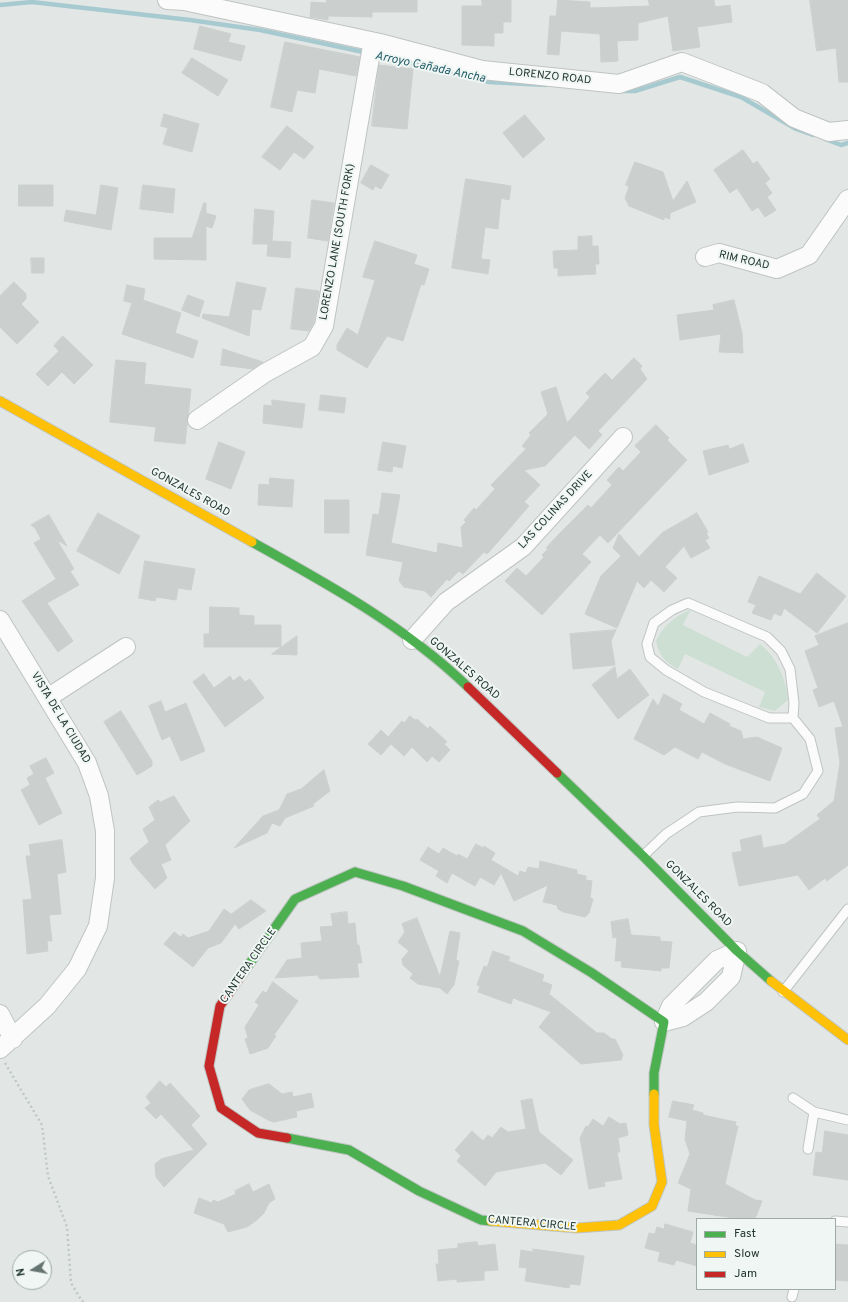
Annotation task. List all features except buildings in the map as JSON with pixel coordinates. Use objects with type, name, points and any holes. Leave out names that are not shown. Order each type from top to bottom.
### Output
[{"type":"street","name":"LORENZO ROAD","points":[[167,0],[184,1],[380,43],[482,70],[619,84],[682,62],[762,93],[794,118],[830,132],[848,130]]},
{"type":"street","name":"LORENZO LANE (SOUTH FORK)","points":[[197,420],[265,373],[312,347],[324,326],[370,54]]},
{"type":"street","name":"RIM ROAD","points":[[705,257],[718,253],[777,268],[809,255],[848,199]]},
{"type":"street","name":"GONZALES ROAD","points":[[0,402],[334,587],[412,640],[465,684],[643,856],[737,951],[783,992],[848,1040]]},
{"type":"street","name":"LAS COLINAS DRIVE","points":[[412,640],[446,602],[523,547],[623,437]]},
{"type":"street","name":"VISTA DE LA CIUDAD","points":[[0,620],[87,763],[99,796],[105,831],[105,878],[98,926],[77,969],[47,1006],[6,1050]]},
{"type":"street","points":[[48,697],[126,648]]},
{"type":"street","name":"CANTERA CIRCLE","points":[[355,872],[403,886],[523,931],[592,973],[664,1022],[654,1073],[654,1125],[662,1182],[652,1206],[619,1225],[577,1228],[481,1220],[419,1191],[349,1150],[258,1134],[221,1108],[209,1066],[220,1006],[295,899],[355,872]]},
{"type":"street","points":[[664,1022],[683,1017],[706,1002],[731,977],[737,951]]},
{"type":"street","points":[[0,1014],[6,1050]]},
{"type":"lane","points":[[643,856],[666,834],[699,812],[738,807],[776,808],[803,794],[818,771],[810,739],[793,718],[794,703],[790,669],[781,651],[767,637],[688,603],[672,610],[654,623],[647,644],[650,657],[666,670],[704,692],[769,718],[793,718]]},
{"type":"lane","points":[[783,992],[848,909]]},
{"type":"lane","points":[[793,1098],[814,1112],[848,1120]]},
{"type":"lane","points":[[808,1149],[814,1112]]},
{"type":"lane","points":[[836,1221],[848,1222]]},
{"type":"path","points":[[6,1050],[42,1125],[48,1176],[67,1227],[71,1283],[82,1301],[86,1302]]},
{"type":"green space","points":[[691,609],[683,625],[747,657],[760,644],[766,649],[780,669],[788,700],[775,711],[759,707],[765,692],[685,654],[678,669],[666,661],[659,651],[656,641],[670,622]]},
{"type":"waterway","name":"Arroyo Cañada Ancha","points":[[0,5],[32,2],[190,20],[260,30],[368,53]]},
{"type":"waterway","name":"Arroyo Cañada Ancha","points":[[375,54],[489,82],[546,85]]},
{"type":"waterway","name":"Arroyo Cañada Ancha","points":[[622,91],[635,91],[680,77],[741,97],[796,129],[813,135]]},
{"type":"waterway","name":"Arroyo Cañada Ancha","points":[[825,139],[841,145],[848,143]]},
{"type":"traffic: fast","points":[[252,542],[309,574],[392,626],[444,665],[468,687]]},
{"type":"traffic: fast","points":[[557,773],[643,856],[737,951],[771,981]]},
{"type":"traffic: fast","points":[[355,872],[403,886],[523,931],[592,973],[664,1022],[654,1073],[654,1094]]},
{"type":"traffic: fast","points":[[243,973],[295,899],[355,872]]},
{"type":"traffic: fast","points":[[287,1138],[349,1150],[419,1191],[481,1220],[491,1221]]},
{"type":"traffic: slow","points":[[0,401],[252,542]]},
{"type":"traffic: slow","points":[[771,981],[848,1040]]},
{"type":"traffic: slow","points":[[491,1221],[577,1228],[619,1225],[652,1206],[662,1182],[654,1125],[654,1094]]},
{"type":"traffic: jam","points":[[468,687],[557,773]]},
{"type":"traffic: jam","points":[[243,973],[220,1006],[209,1066],[221,1108],[258,1133],[287,1138]]}]
